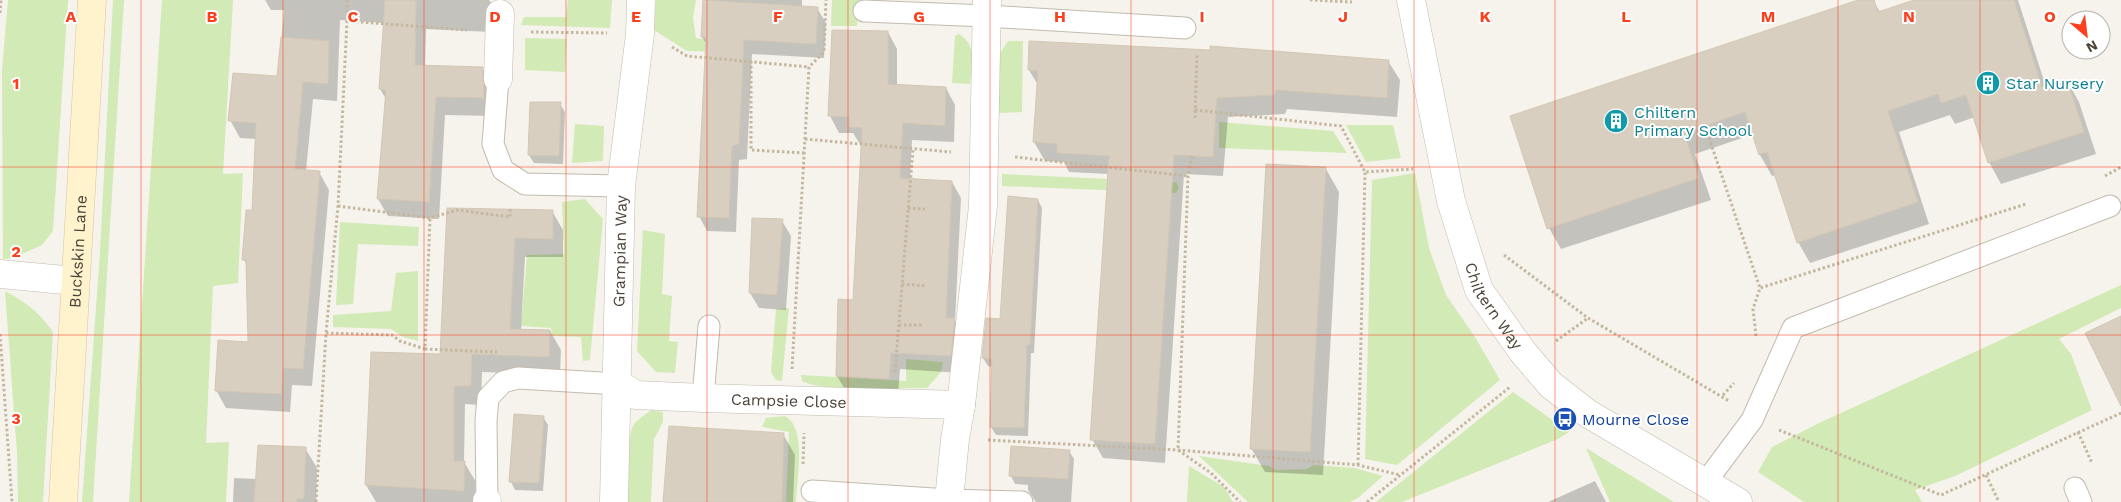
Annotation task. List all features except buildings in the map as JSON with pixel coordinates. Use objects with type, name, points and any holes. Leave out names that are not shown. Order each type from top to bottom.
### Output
[{"type":"street","name":"Buckskin Lane","points":[[63,502],[92,0]]},
{"type":"street","name":"Grampian Way","points":[[614,502],[621,186],[640,34],[641,0]]},
{"type":"street","name":"Chiltern Way","points":[[1411,0],[1451,200],[1479,290],[1522,351],[1551,385],[1586,413],[1738,502]]},
{"type":"street","points":[[949,500],[955,439],[962,405],[983,206],[987,8]]},
{"type":"street","points":[[498,79],[500,15]]},
{"type":"street","points":[[0,274],[75,281]]},
{"type":"street","name":"Campsie Close","points":[[618,384],[636,394],[702,398],[962,405]]},
{"type":"lane","points":[[864,11],[987,8],[1185,28]]},
{"type":"lane","points":[[498,79],[493,144],[502,170],[525,184],[621,186]]},
{"type":"lane","points":[[1706,482],[1752,420],[1793,328],[2110,206]]},
{"type":"lane","points":[[702,398],[709,326]]},
{"type":"lane","points":[[487,502],[486,421],[488,398],[503,382],[518,378],[618,384]]},
{"type":"lane","points":[[812,491],[949,500],[1022,502]]},
{"type":"path","points":[[0,13],[1,0]]},
{"type":"path","points":[[316,502],[326,334],[338,206],[347,0]]},
{"type":"path","points":[[802,470],[804,434],[790,400],[809,67],[824,52],[826,0]]},
{"type":"path","points":[[1310,0],[1352,2]]},
{"type":"path","points":[[347,21],[500,15],[660,38],[676,51],[687,56],[809,67]]},
{"type":"path","points":[[1195,118],[1198,47]]},
{"type":"path","points":[[751,62],[751,150],[804,153]]},
{"type":"path","points":[[1195,110],[1341,126],[1365,172],[1358,465]]},
{"type":"path","points":[[1749,125],[1708,135],[1760,288]]},
{"type":"path","points":[[805,139],[984,154],[1188,176]]},
{"type":"path","points":[[895,374],[913,149]]},
{"type":"path","points":[[1178,450],[1188,176],[1192,156]]},
{"type":"path","points":[[1365,172],[1422,169]]},
{"type":"path","points":[[338,206],[430,218],[457,210],[510,217],[513,177]]},
{"type":"path","points":[[908,208],[925,209]]},
{"type":"path","points":[[425,349],[430,218]]},
{"type":"path","points":[[1505,257],[1588,318],[1723,395],[1752,420],[1941,495],[2121,413]]},
{"type":"path","points":[[902,284],[926,286]]},
{"type":"path","points":[[1552,343],[1588,318]]},
{"type":"path","points":[[899,325],[922,325]]},
{"type":"path","points":[[0,334],[12,502]]},
{"type":"path","points":[[326,334],[392,335],[400,341],[425,349],[501,352],[503,382]]},
{"type":"path","points":[[1723,395],[1735,383]]},
{"type":"path","points":[[1367,502],[1512,385]]},
{"type":"path","points":[[955,439],[1178,450],[1358,465],[1400,475]]},
{"type":"path","points":[[1178,450],[1211,473],[1240,502]]},
{"type":"path","points":[[1986,475],[1999,502]]},
{"type":"green space","points":[[8,0],[68,0],[53,231],[42,245],[13,258],[3,259],[2,71]]},
{"type":"green space","points":[[113,0],[124,0],[93,502],[82,502],[100,252]]},
{"type":"green space","points":[[162,0],[233,0],[223,174],[243,173],[238,283],[213,286],[206,443],[229,442],[226,502],[129,502]]},
{"type":"green space","points":[[568,0],[612,0],[610,28],[521,25],[524,17],[566,17]]},
{"type":"green space","points":[[656,0],[696,0],[693,18],[696,38],[725,42],[723,52],[687,51],[654,30]]},
{"type":"green space","points":[[832,0],[859,0],[857,26],[831,26]]},
{"type":"green space","points":[[959,34],[969,44],[971,50],[970,84],[952,83],[955,36]]},
{"type":"green space","points":[[525,38],[567,39],[565,72],[525,70]]},
{"type":"green space","points":[[1008,41],[1023,41],[1022,112],[996,113],[997,58]]},
{"type":"green space","points":[[1219,122],[1333,131],[1347,153],[1219,148]]},
{"type":"green space","points":[[575,124],[604,126],[603,161],[572,163]]},
{"type":"green space","points":[[1346,125],[1393,125],[1401,158],[1366,162]]},
{"type":"green space","points":[[1415,173],[1429,248],[1446,295],[1475,337],[1500,380],[1397,465],[1365,459],[1372,180]]},
{"type":"green space","points":[[1002,174],[1176,182],[1179,188],[1176,193],[1002,186]]},
{"type":"green space","points":[[585,199],[603,219],[590,360],[583,361],[581,337],[552,336],[551,328],[521,326],[527,255],[564,254],[562,202]]},
{"type":"green space","points":[[340,222],[419,227],[418,246],[358,244],[353,304],[336,305]]},
{"type":"green space","points":[[643,230],[665,234],[662,294],[672,296],[669,341],[678,342],[675,373],[656,372],[637,351]]},
{"type":"green space","points":[[418,271],[418,341],[403,337],[391,329],[333,327],[333,315],[391,311],[396,273]]},
{"type":"green space","points":[[2121,285],[2121,308],[2059,339],[2071,354],[2092,410],[1955,476],[1915,490],[1922,502],[1804,502],[1758,472],[1772,447],[1819,423]]},
{"type":"green space","points":[[5,291],[32,308],[53,332],[43,502],[18,502],[17,453]]},
{"type":"green space","points":[[789,308],[782,381],[776,380],[771,372],[776,309]]},
{"type":"green space","points":[[906,359],[943,362],[941,372],[927,388],[845,388],[813,385],[802,381],[801,375],[906,381]]},
{"type":"green space","points":[[1513,392],[1569,432],[1558,439],[1402,502],[1376,502]]},
{"type":"green space","points":[[651,410],[663,412],[663,422],[654,439],[651,502],[627,502],[627,463],[631,433],[637,421]]},
{"type":"green space","points":[[785,416],[792,422],[798,442],[799,468],[796,502],[786,502],[789,432],[762,427],[766,418]]},
{"type":"green space","points":[[1586,448],[1674,502],[1610,502]]},
{"type":"green space","points":[[1199,456],[1269,466],[1276,470],[1307,469],[1313,465],[1355,468],[1383,476],[1358,498],[1350,502],[1248,502]]},
{"type":"green space","points":[[1189,466],[1224,487],[1233,502],[1187,502]]},
{"type":"place","name":"Star Nursery","points":[[1988,83]]},
{"type":"place","name":"Chiltern Primary School","points":[[1616,121]]},
{"type":"place","name":"Mourne Close","points":[[1565,419]]}]
